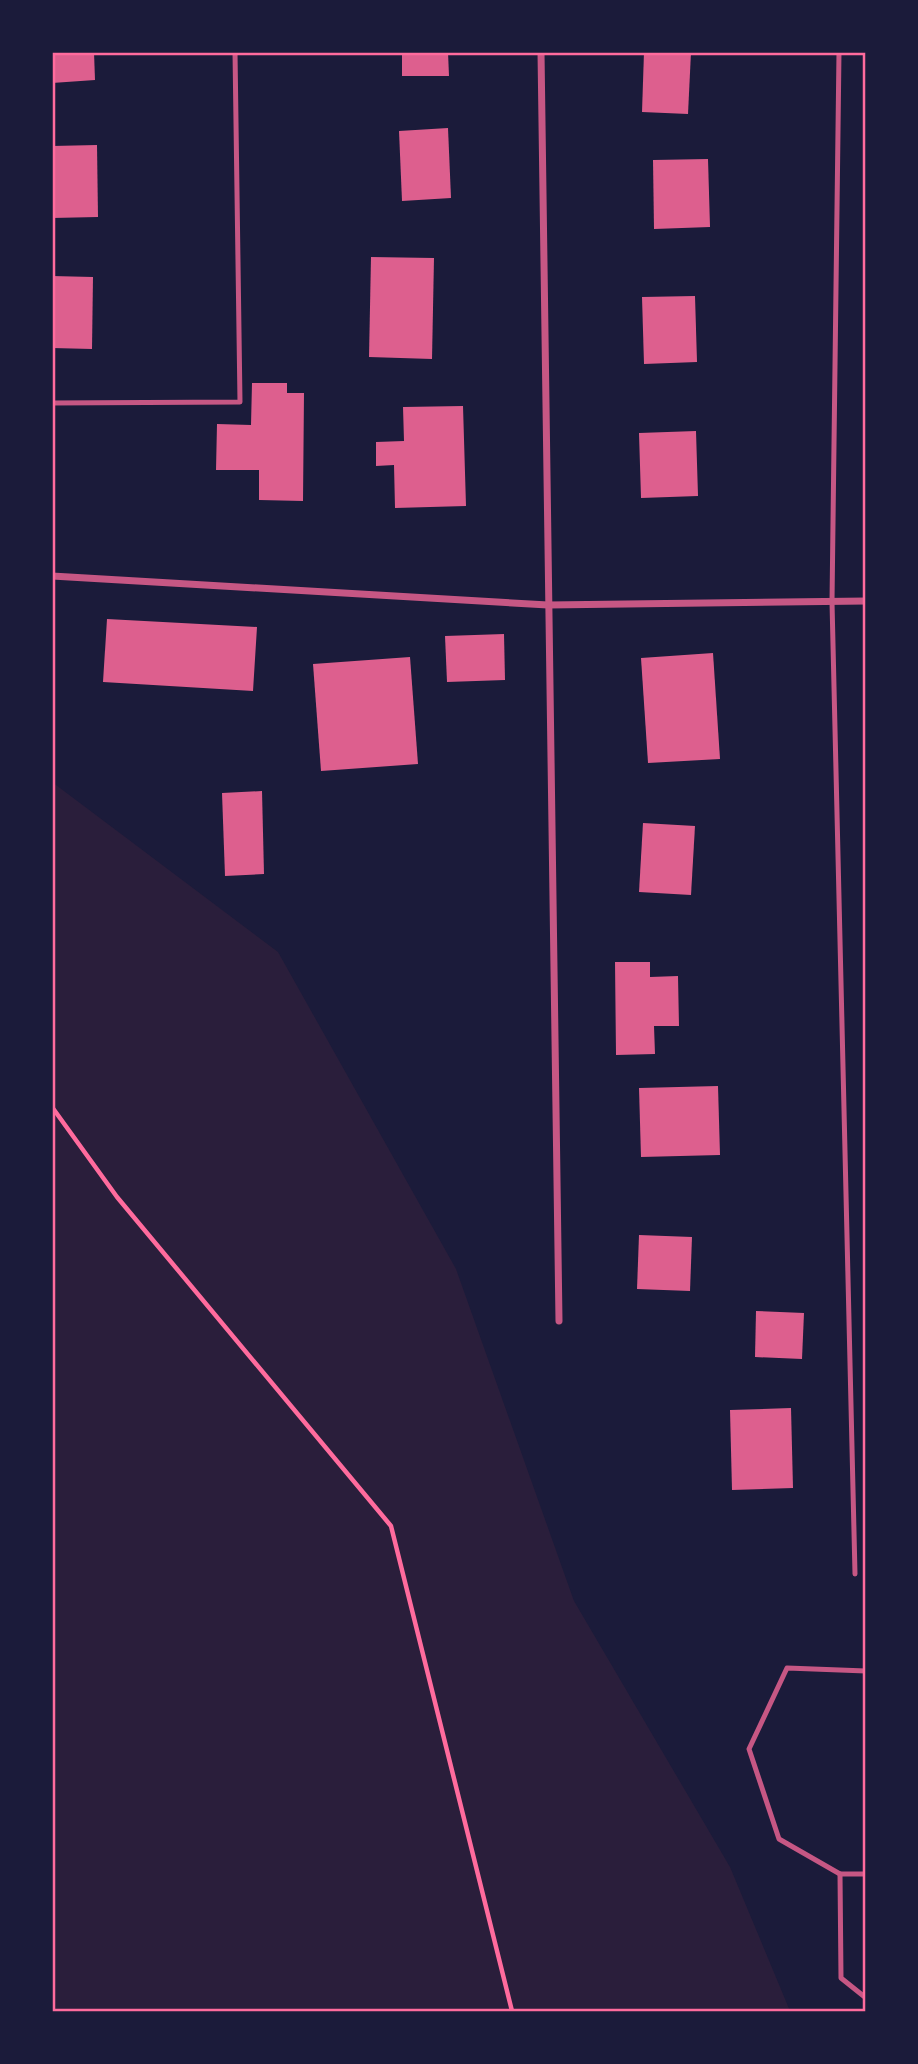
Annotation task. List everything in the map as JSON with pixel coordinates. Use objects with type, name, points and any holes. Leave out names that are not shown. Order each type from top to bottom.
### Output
[{"type":"street","points":[[541,52],[559,1321]]},
{"type":"street","points":[[52,576],[548,605],[866,601]]},
{"type":"lane","points":[[52,402],[240,402],[234,52]]},
{"type":"lane","points":[[839,52],[832,602],[855,1574]]},
{"type":"lane","points":[[866,1671],[787,1668],[749,1749],[779,1839],[840,1874],[866,1874]]},
{"type":"lane","points":[[840,1874],[842,1978],[866,1997]]},
{"type":"path","points":[[52,1107],[117,1197],[391,1526],[512,2011]]},
{"type":"shaded area","points":[[52,782],[278,952],[456,1269],[574,1601],[730,1867],[790,2011],[53,2011]]},
{"type":"building","points":[[52,52],[94,52],[95,80],[52,83]]},
{"type":"building","points":[[402,52],[448,52],[449,76],[402,76]]},
{"type":"building","points":[[644,52],[691,52],[688,114],[642,112]]},
{"type":"building","points":[[448,128],[451,198],[402,201],[399,131]]},
{"type":"building","points":[[97,145],[98,217],[52,218],[52,146]]},
{"type":"building","points":[[708,159],[710,227],[654,229],[653,160]]},
{"type":"building","points":[[371,257],[434,258],[432,359],[369,357]]},
{"type":"building","points":[[52,276],[93,277],[92,349],[52,348]]},
{"type":"building","points":[[695,296],[697,362],[644,364],[642,297]]},
{"type":"building","points":[[252,383],[287,383],[287,393],[304,393],[303,501],[259,500],[259,470],[216,470],[217,424],[251,425]]},
{"type":"building","points":[[463,406],[466,506],[395,508],[394,465],[376,466],[376,442],[404,441],[403,407]]},
{"type":"building","points":[[696,431],[698,496],[641,498],[639,433]]},
{"type":"building","points":[[107,619],[257,627],[253,691],[103,682]]},
{"type":"building","points":[[504,634],[505,680],[447,682],[445,636]]},
{"type":"building","points":[[713,653],[720,759],[648,763],[641,658]]},
{"type":"building","points":[[410,657],[418,764],[321,771],[313,664]]},
{"type":"building","points":[[262,791],[264,874],[225,876],[222,793]]},
{"type":"building","points":[[643,823],[695,826],[691,895],[639,892]]},
{"type":"building","points":[[615,962],[650,962],[650,977],[678,976],[679,1026],[654,1026],[655,1054],[616,1055]]},
{"type":"building","points":[[718,1086],[720,1155],[641,1157],[639,1088]]},
{"type":"building","points":[[639,1235],[692,1237],[690,1291],[637,1289]]},
{"type":"building","points":[[756,1311],[804,1313],[802,1359],[755,1357]]},
{"type":"building","points":[[791,1408],[793,1488],[732,1490],[730,1410]]}]
